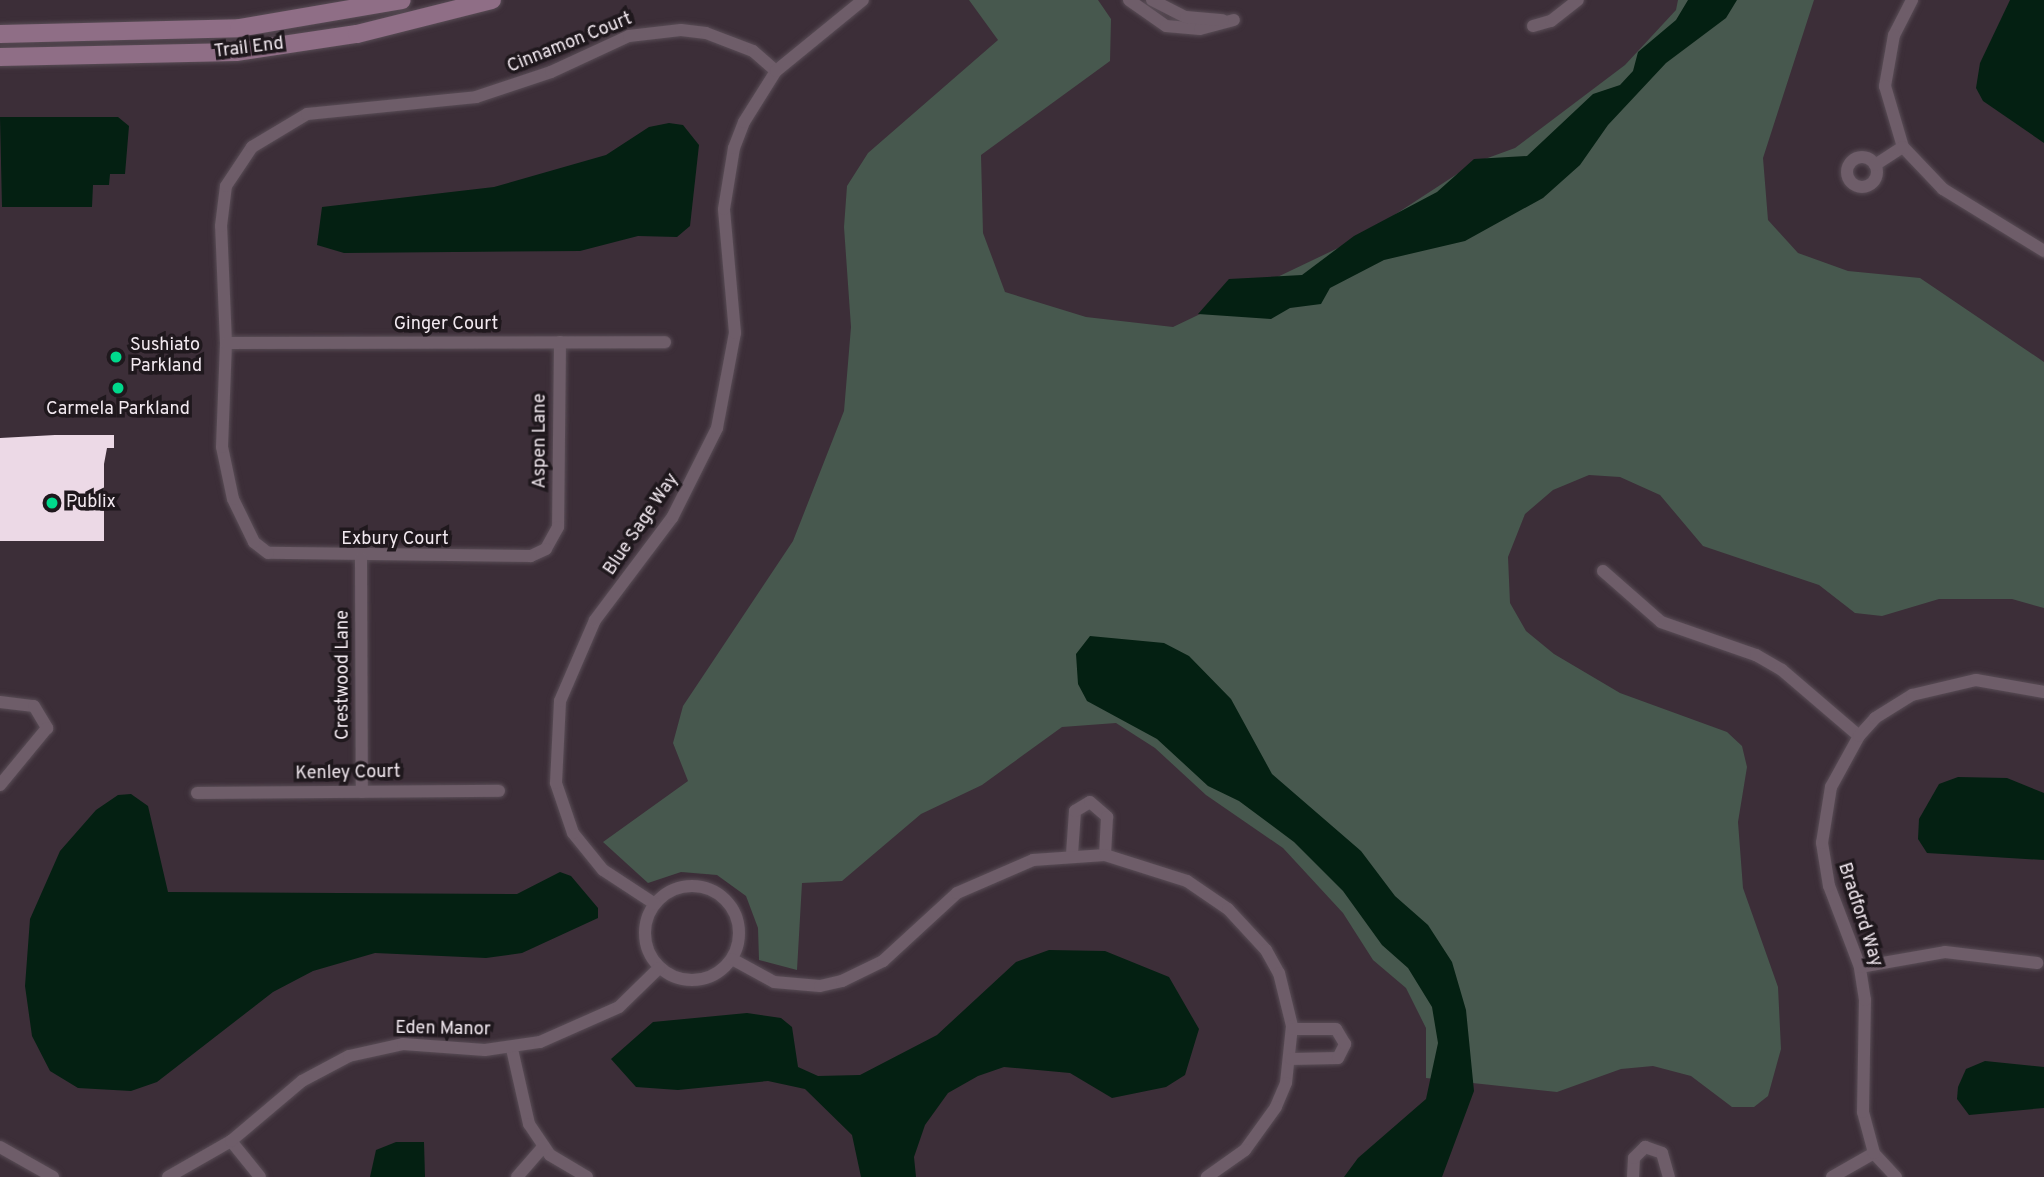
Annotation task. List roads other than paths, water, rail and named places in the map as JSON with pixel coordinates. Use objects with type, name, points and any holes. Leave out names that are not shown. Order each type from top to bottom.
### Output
[{"type":"street","name":"Trail End","points":[[0,34],[128,35],[239,28],[402,0]]},
{"type":"street","name":"Trail End","points":[[0,57],[236,52],[357,34],[492,0]]},
{"type":"street","name":"Blue Sage Way","points":[[655,904],[604,870],[573,833],[556,783],[556,727],[581,645],[672,518],[717,428],[735,333],[724,209],[727,177],[744,122],[776,71],[863,0]]},
{"type":"street","points":[[1129,0],[1166,26],[1200,29],[1234,20],[1186,17],[1152,0]]},
{"type":"street","points":[[1533,26],[1551,21],[1578,0]]},
{"type":"street","points":[[1912,0],[1894,35],[1885,86],[1903,147],[1943,189],[2044,251]]},
{"type":"street","name":"Cinnamon Court","points":[[226,343],[223,206],[226,186],[251,147],[307,114],[476,97],[551,72],[629,36],[656,31],[681,30],[730,40],[776,71]]},
{"type":"street","points":[[1875,165],[1903,147]]},
{"type":"street","name":"Aspen Lane","points":[[554,539],[559,342]]},
{"type":"street","name":"Ginger Court","points":[[226,343],[665,342]]},
{"type":"street","name":"Exbury Court","points":[[226,343],[222,447],[244,524],[268,553],[361,558],[531,556],[554,539]]},
{"type":"street","name":"Crestwood Lane","points":[[361,558],[362,792]]},
{"type":"street","points":[[1603,571],[1661,622],[1756,655],[1782,670],[1860,736]]},
{"type":"street","name":"Bradford Way","points":[[1874,1153],[1862,1096],[1867,1024],[1860,967],[1829,886],[1822,843],[1837,770],[1860,736],[1903,699],[1953,683],[1999,681],[2044,692]]},
{"type":"street","points":[[0,702],[34,706],[47,728],[0,785]]},
{"type":"street","name":"Kenley Court","points":[[197,793],[499,791]]},
{"type":"street","points":[[1072,854],[1075,811],[1090,802],[1107,817],[1105,855]]},
{"type":"street","points":[[732,959],[774,982],[820,986],[842,981],[883,961],[938,909],[979,880],[1008,866],[1072,854],[1105,855],[1161,869],[1228,909],[1266,950],[1279,974],[1293,1029],[1286,1083],[1263,1129],[1207,1177]]},
{"type":"street","points":[[685,886],[720,895],[738,925],[732,959],[702,978],[679,979],[659,968],[645,935],[655,904],[685,886]]},
{"type":"street","points":[[1860,967],[1945,952],[2037,963]]},
{"type":"street","name":"Eden Manor","points":[[168,1177],[231,1141],[302,1081],[349,1056],[403,1044],[512,1049],[596,1021],[635,993],[659,968]]},
{"type":"street","points":[[1291,1059],[1338,1058],[1345,1044],[1336,1029],[1293,1029]]},
{"type":"street","points":[[512,1049],[521,1101],[542,1147],[568,1169],[587,1177]]},
{"type":"street","points":[[231,1141],[260,1177]]},
{"type":"street","points":[[0,1147],[53,1177]]},
{"type":"street","points":[[517,1177],[542,1147]]},
{"type":"street","points":[[1633,1177],[1634,1158],[1645,1147],[1662,1153],[1669,1177]]},
{"type":"street","points":[[1832,1177],[1874,1153],[1896,1177]]},
{"type":"street","points":[[557,1177],[568,1169]]},
{"type":"place","name":"Sushiato Parkland","points":[[116,357]]},
{"type":"place","name":"Carmela Parkland","points":[[118,388]]},
{"type":"place","name":"Publix","points":[[52,503]]}]
